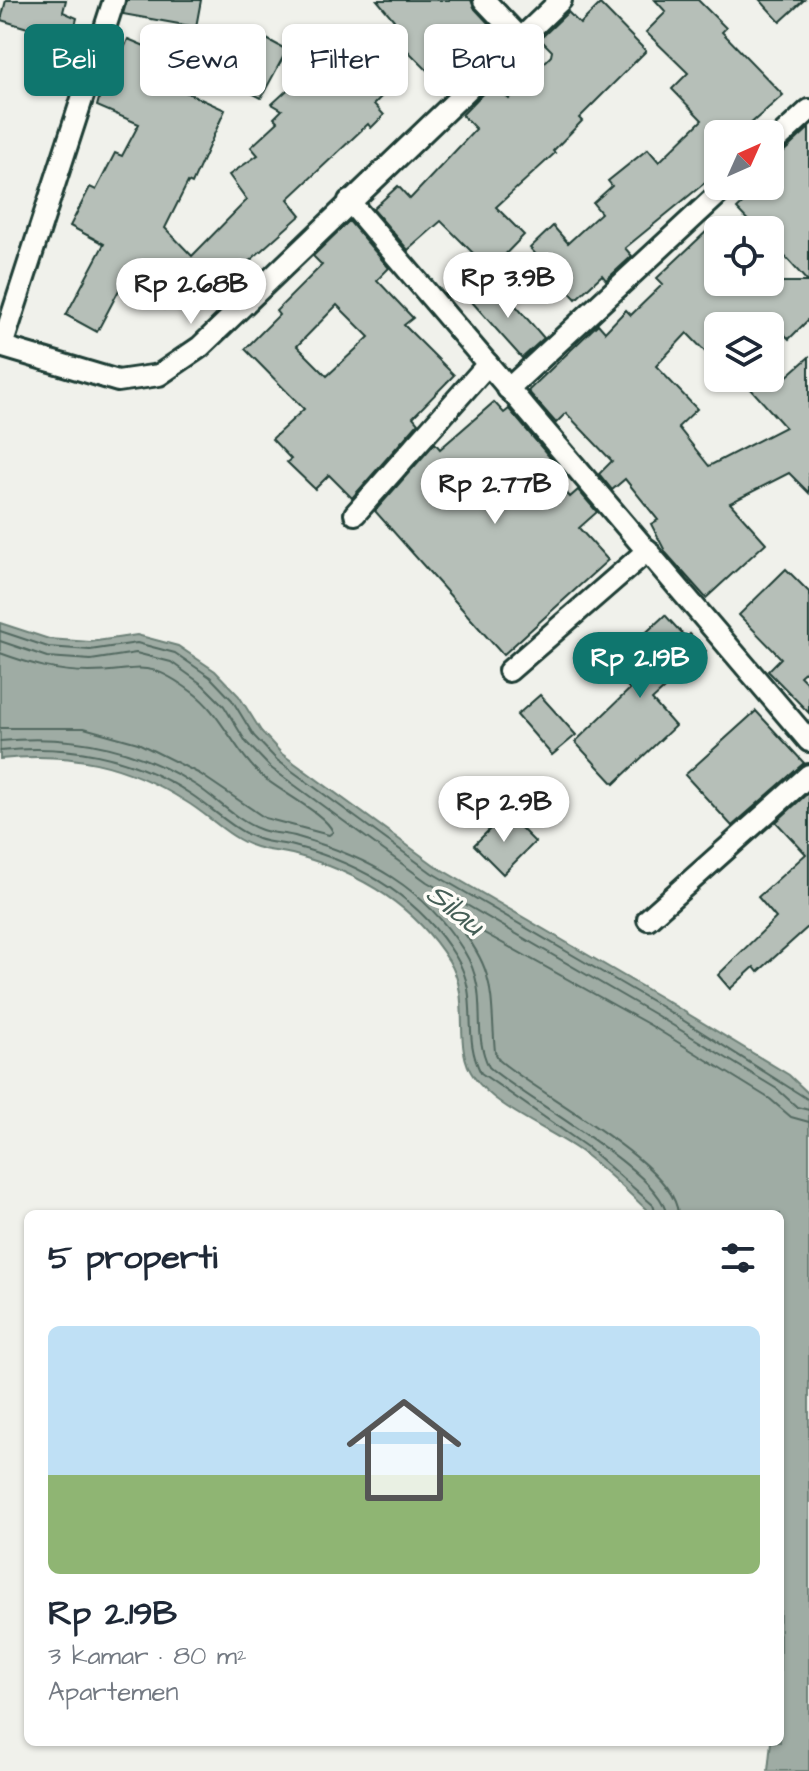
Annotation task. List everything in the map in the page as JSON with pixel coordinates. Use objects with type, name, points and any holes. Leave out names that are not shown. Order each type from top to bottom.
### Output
[{"type":"street","points":[[114,0],[1,346],[118,381],[159,375],[200,347],[459,96]]},
{"type":"street","points":[[484,0],[507,24]]},
{"type":"street","points":[[535,24],[561,0]]},
{"type":"street","points":[[784,133],[809,110]]},
{"type":"street","points":[[508,389],[712,200]]},
{"type":"street","points":[[349,201],[809,741]]},
{"type":"street","points":[[355,514],[488,364]]},
{"type":"street","points":[[509,671],[648,550]]},
{"type":"street","points":[[648,919],[809,775]]},
{"type":"water","name":"Silau","points":[[0,623],[49,639],[90,642],[137,635],[178,646],[215,671],[239,696],[261,731],[282,754],[437,867],[789,1075],[809,1094],[809,1771],[768,1771],[771,1746],[784,1746],[784,1210],[647,1210],[583,1153],[496,1099],[483,1088],[467,1064],[460,991],[449,961],[418,922],[381,892],[316,861],[246,843],[163,788],[119,769],[50,757],[0,759]]},
{"type":"building","points":[[6,0],[66,0],[63,12],[77,18],[75,24],[24,24],[24,27],[1,20]]},
{"type":"building","points":[[127,0],[201,0],[197,24],[123,14]]},
{"type":"building","points":[[377,0],[471,0],[489,24],[424,24],[424,67],[408,51],[408,24],[390,24],[394,20]]},
{"type":"building","points":[[655,0],[698,0],[726,28],[722,32],[783,95],[755,120],[704,120],[704,183],[625,248],[632,256],[606,280],[602,275],[576,299],[530,248],[553,226],[568,243],[601,213],[593,203],[612,186],[608,181],[648,149],[659,162],[702,120],[672,89],[688,73],[646,32],[666,12]]},
{"type":"building","points":[[760,0],[804,0],[780,22]]},
{"type":"building","points":[[600,4],[646,51],[579,118],[582,121],[553,151],[555,153],[496,207],[524,235],[490,270],[441,221],[408,250],[373,209],[398,186],[410,199],[476,129],[462,115],[480,96],[506,96],[509,99],[512,96],[544,96],[544,63],[552,51],[544,43],[544,35],[568,12],[580,24]]},
{"type":"building","points":[[128,39],[140,44],[140,96],[194,96],[225,110],[192,184],[188,182],[165,228],[192,256],[247,200],[229,175],[258,155],[251,147],[278,122],[274,118],[282,110],[272,104],[282,95],[382,96],[374,104],[384,115],[371,128],[368,124],[288,199],[301,215],[244,266],[249,271],[229,290],[207,266],[164,309],[128,273],[97,332],[66,315],[104,244],[70,226],[90,187],[96,190],[115,153],[122,156],[139,124],[97,106],[100,96],[124,96],[124,48]]},
{"type":"building","points":[[266,39],[282,47],[282,59],[266,89]]},
{"type":"building","points":[[809,128],[809,319],[789,339],[784,334],[784,312],[704,312],[704,351],[687,333],[656,366],[697,409],[678,427],[709,466],[785,427],[754,392],[784,392],[784,378],[809,357],[809,493],[789,473],[730,503],[766,543],[706,598],[666,553],[651,524],[658,520],[625,479],[612,490],[599,474],[612,461],[566,413],[556,423],[528,391],[598,324],[605,332],[626,310],[631,315],[663,284],[657,278],[704,234],[704,296],[784,296],[784,282],[808,282],[784,255],[784,216],[744,216],[737,209],[746,200],[784,200],[784,151]]},
{"type":"building","points":[[349,221],[389,268],[377,280],[413,318],[404,325],[454,375],[413,417],[418,423],[352,498],[329,475],[315,489],[287,462],[291,459],[272,439],[304,409],[245,349],[279,315],[276,311],[322,265],[313,256]],"holes":[[[337,305],[369,337],[327,376],[297,346]]]},
{"type":"building","points":[[495,282],[544,338],[522,358],[472,302]]},
{"type":"building","points":[[494,402],[504,413],[509,409],[553,461],[545,468],[570,497],[578,490],[597,512],[579,528],[608,560],[503,655],[375,511],[435,443],[440,449]]},
{"type":"building","points":[[786,569],[809,592],[809,668],[800,676],[809,685],[809,713],[768,671],[781,658],[739,615]]},
{"type":"building","points":[[665,615],[686,638],[690,634],[706,651],[652,700],[675,726],[614,784],[575,742],[630,689],[609,667]]},
{"type":"building","points":[[540,695],[576,735],[552,755],[517,715]]},
{"type":"building","points":[[756,711],[804,763],[732,826],[685,775]]},
{"type":"building","points":[[809,792],[809,926],[758,972],[754,967],[730,989],[718,975],[776,918],[758,897],[806,854],[776,822]]},
{"type":"building","points":[[506,813],[535,842],[503,874],[474,845]]}]
